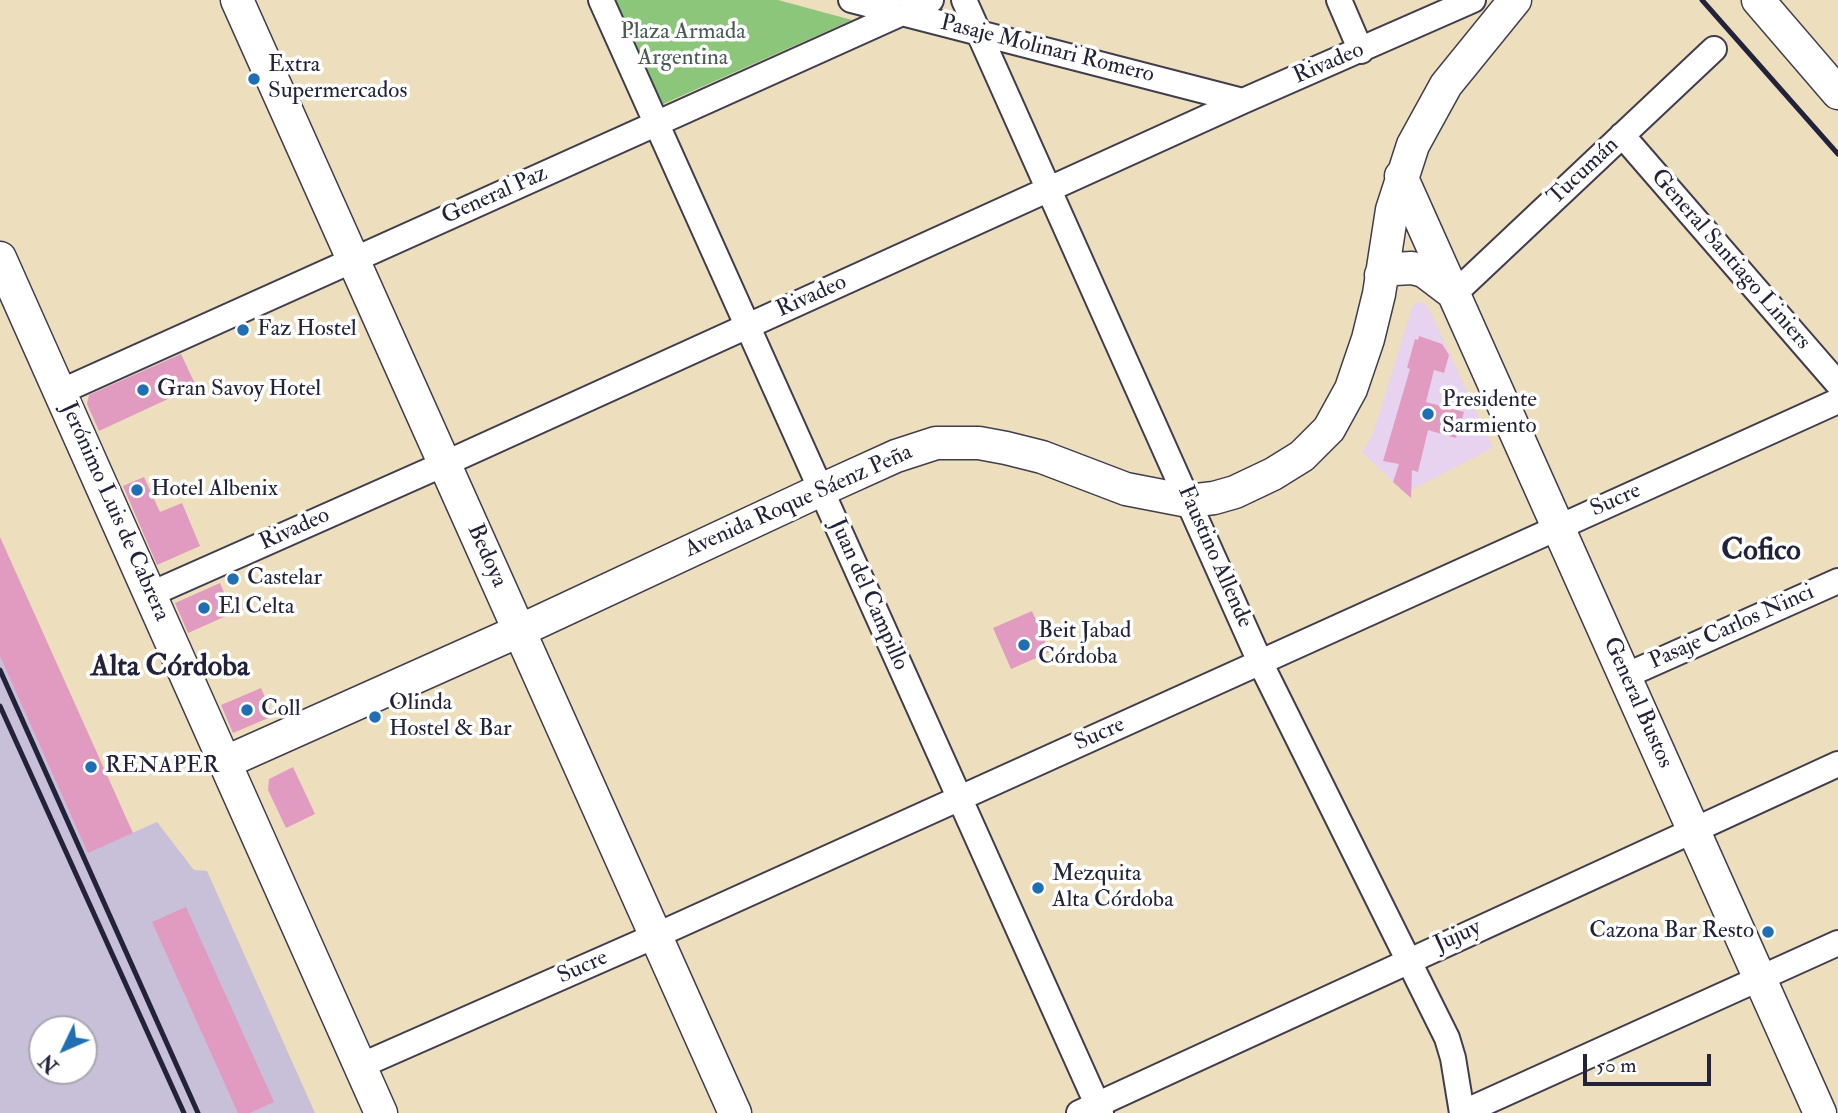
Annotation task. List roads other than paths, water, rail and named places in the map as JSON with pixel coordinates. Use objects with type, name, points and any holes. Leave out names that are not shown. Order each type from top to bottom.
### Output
[{"type":"main road","name":"Bedoya","points":[[237,0],[735,1113]]},
{"type":"main road","name":"Avenida Roque Sáenz Peña","points":[[226,762],[519,631],[896,456],[936,443],[979,443],[1018,451],[1042,457],[1126,489],[1188,501],[1235,492],[1273,474],[1302,456],[1329,429],[1350,389],[1364,351],[1379,294],[1392,210],[1413,145],[1446,85],[1515,0]]},
{"type":"main road","points":[[1758,0],[1838,93]]},
{"type":"main road","name":"General Bustos","points":[[1402,176],[1820,1113]]},
{"type":"main road","name":"Jerónimo Luis de Cabrera","points":[[0,258],[381,1113]]},
{"type":"main road","name":"General Bustos","points":[[1381,275],[1394,269],[1412,268],[1424,271],[1454,294]]},
{"type":"street","name":"Juan del Campillo","points":[[601,0],[960,798],[1092,1110]]},
{"type":"street","name":"Pasaje Molinari Romero","points":[[851,0],[1243,101]]},
{"type":"street","name":"General Paz","points":[[60,392],[931,0]]},
{"type":"street","name":"Faustino Allende","points":[[964,0],[1260,662],[1447,1038],[1462,1113]]},
{"type":"street","points":[[1339,0],[1361,51]]},
{"type":"street","name":"Rivadeo","points":[[151,594],[1243,101],[1473,0]]},
{"type":"street","points":[[1445,13],[1459,13],[1471,20],[1477,33],[1477,44]]},
{"type":"street","name":"Tucumán","points":[[1454,294],[1714,49]]},
{"type":"street","name":"General Santiago Liniers","points":[[1622,135],[1838,384]]},
{"type":"street","name":"Sucre","points":[[360,1066],[655,936],[1838,401]]},
{"type":"street","name":"Pasaje Carlos Ninci","points":[[1625,676],[1838,581]]},
{"type":"street","name":"Jujuy","points":[[1092,1110],[1408,960],[1838,764]]},
{"type":"street","points":[[1462,1113],[1838,943]]},
{"type":"railway","points":[[1702,0],[1838,154]]},
{"type":"railway","points":[[0,670],[198,1113]]},
{"type":"railway","points":[[0,706],[184,1113]]},
{"type":"place","name":"Extra Supermercados","points":[[254,79]]},
{"type":"place","name":"Faz Hostel","points":[[243,330]]},
{"type":"place","name":"Gran Savoy Hotel","points":[[143,390]]},
{"type":"place","name":"Presidente Sarmiento","points":[[1428,414]]},
{"type":"place","name":"Hotel Albenix","points":[[137,490]]},
{"type":"place","name":"Castelar","points":[[233,579]]},
{"type":"place","name":"El Celta","points":[[204,608]]},
{"type":"place","name":"Beit Jabad Córdoba","points":[[1024,645]]},
{"type":"place","name":"Coll","points":[[247,710]]},
{"type":"place","name":"Olinda Hostel & Bar","points":[[375,717]]},
{"type":"place","name":"RENAPER","points":[[91,767]]},
{"type":"place","name":"Mezquita Alta Córdoba","points":[[1038,888]]},
{"type":"place","name":"Cazona Bar Resto","points":[[1768,932]]},
{"type":"district","name":"Cofico","points":[[1761,553]]},
{"type":"district","name":"Alta Córdoba","points":[[170,669]]},
{"type":"park label","name":"Plaza Armada Argentina","points":[[683,46]]}]
